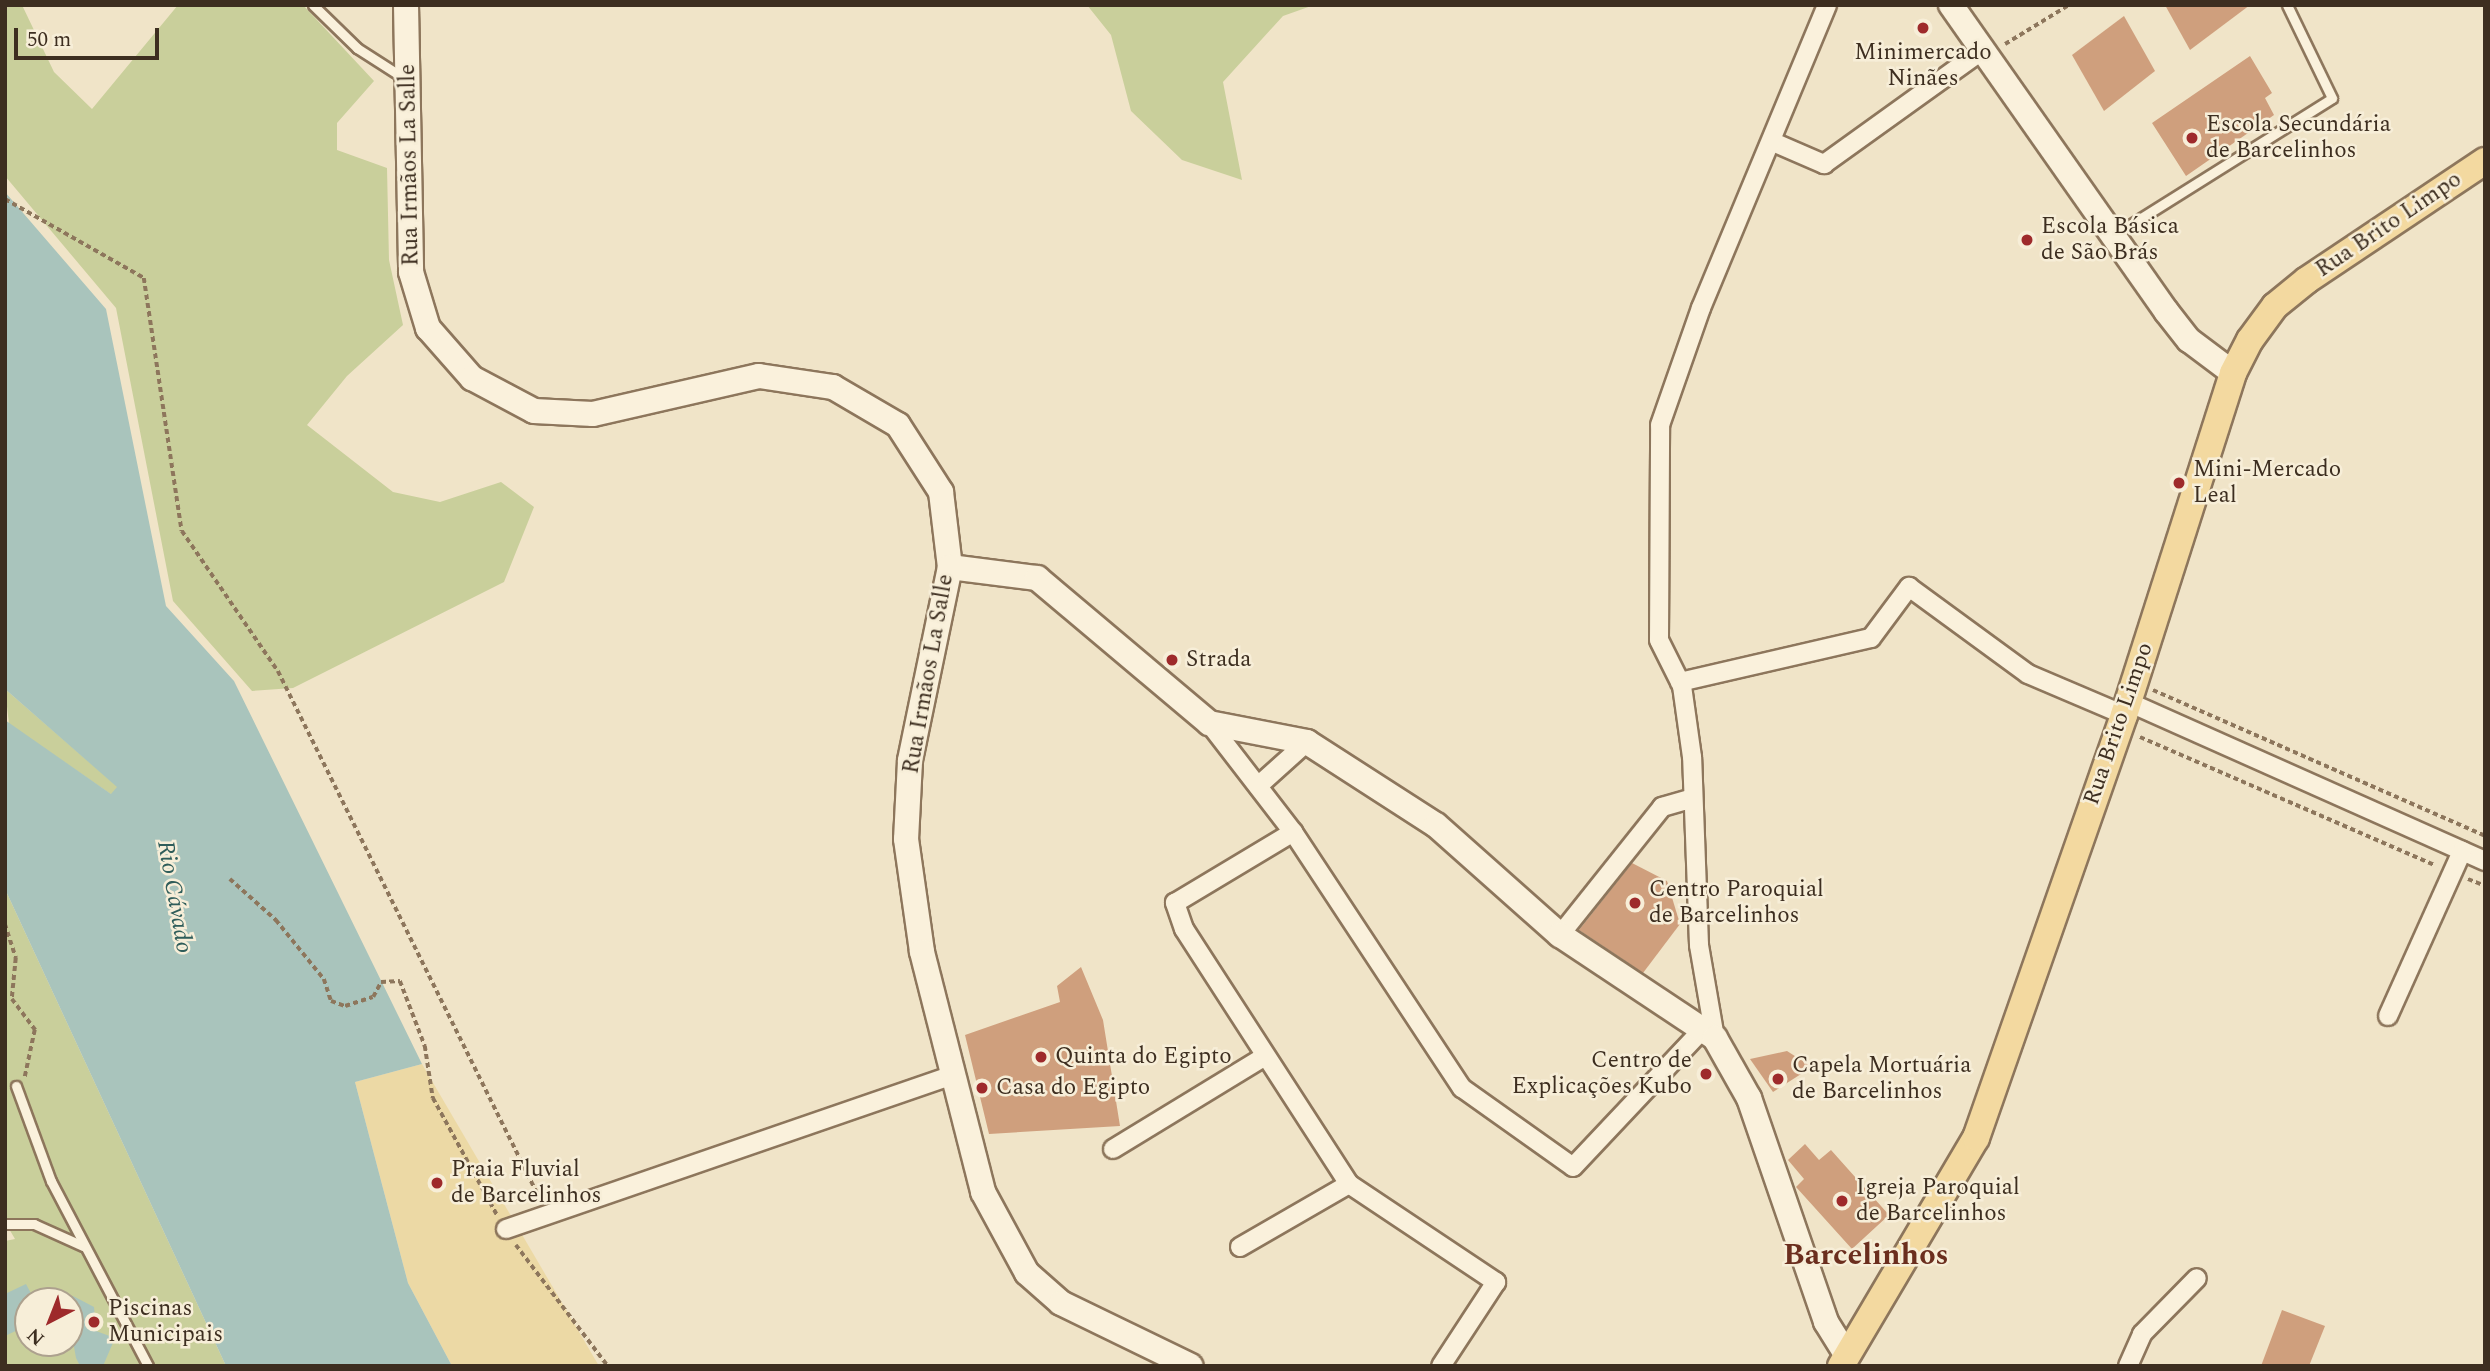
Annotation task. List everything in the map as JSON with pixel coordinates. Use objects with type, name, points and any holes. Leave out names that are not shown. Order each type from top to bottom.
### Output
[{"type":"main road","name":"Rua Irmãos La Salle","points":[[406,5],[411,272],[428,328],[472,378],[534,411],[593,414],[759,376],[834,387],[898,425],[941,492],[950,567],[910,761],[906,839],[922,952],[983,1192],[1027,1273],[1061,1303],[1191,1366]]},
{"type":"main road","points":[[1951,5],[2112,236],[2189,340],[2233,373]]},
{"type":"main road","name":"Rua Brito Limpo","points":[[1849,1362],[1976,1138],[2124,715],[2233,373],[2275,306],[2485,161]]},
{"type":"main road","points":[[950,567],[1037,578],[1209,723],[1307,742],[1436,825],[1560,935],[1708,1034],[1749,1098],[1826,1322],[1849,1362]]},
{"type":"street","points":[[1209,723],[1293,832],[1462,1088],[1573,1167],[1708,1034],[1699,945],[1690,799],[1692,757],[1680,682],[1659,640],[1660,425],[1701,308],[1773,142],[1826,5]]},
{"type":"street","points":[[1773,142],[1824,164],[1981,51]]},
{"type":"street","points":[[1680,682],[1871,638],[1909,587],[2028,674],[2485,861]]},
{"type":"street","points":[[1258,786],[1307,742]]},
{"type":"street","points":[[1560,935],[1662,807],[1690,799]]},
{"type":"street","points":[[1293,832],[1175,903],[1175,914],[1349,1184],[1496,1282],[1441,1366]]},
{"type":"street","points":[[2388,1016],[2462,851]]},
{"type":"street","points":[[1113,1149],[1265,1057]]},
{"type":"street","points":[[506,1229],[953,1075]]},
{"type":"street","points":[[1240,1247],[1349,1184]]},
{"type":"street","points":[[2128,1366],[2142,1334],[2197,1278]]},
{"type":"lane","points":[[313,5],[357,48],[408,80]]},
{"type":"lane","points":[[2112,236],[2332,98],[2287,5]]},
{"type":"lane","points":[[16,1086],[51,1181],[148,1366]]},
{"type":"lane","points":[[5,1224],[34,1224],[84,1246]]},
{"type":"path","points":[[1981,51],[2012,43],[2069,5]]},
{"type":"path","points":[[5,199],[144,278],[182,531],[278,671],[548,1215]]},
{"type":"path","points":[[2138,670],[2152,690],[2485,836]]},
{"type":"path","points":[[2124,715],[2485,886]]},
{"type":"path","points":[[230,879],[276,920],[324,979],[331,1001],[345,1006],[373,997],[381,982],[400,981],[425,1046]]},
{"type":"path","points":[[5,924],[16,958],[12,999],[35,1030],[30,1071],[16,1086]]},
{"type":"green space","points":[[5,5],[22,5],[54,72],[92,109],[178,5],[303,5],[374,81],[337,123],[337,150],[387,168],[389,260],[403,325],[347,376],[307,425],[393,492],[440,502],[501,482],[534,507],[504,582],[293,688],[252,691],[173,601],[116,308],[5,176]]},
{"type":"green space","points":[[1087,5],[1314,5],[1283,16],[1223,82],[1242,180],[1182,160],[1131,111],[1111,35]]},
{"type":"green space","points":[[5,689],[118,787],[112,795],[9,724]]},
{"type":"green space","points":[[5,889],[226,1366],[5,1366],[5,1241],[15,1239],[5,1222]]},
{"type":"sand","name":"Praia Fluvial de Barcelinhos","points":[[422,1064],[599,1366],[452,1366],[408,1283],[355,1082]]},
{"type":"water","name":"Rio Cávado","points":[[5,192],[106,309],[166,606],[234,681],[422,1064],[355,1082],[408,1283],[452,1366],[226,1366],[5,889],[5,720],[111,794],[117,787],[5,689]]},
{"type":"water","points":[[14,1290],[14,1332],[5,1336],[5,1294]]},
{"type":"water","points":[[84,1302],[94,1307],[96,1331],[115,1338],[103,1366],[80,1366],[76,1358],[84,1357]]},
{"type":"building","points":[[2165,5],[2250,5],[2190,50]]},
{"type":"building","points":[[2124,16],[2155,71],[2104,111],[2072,55]]},
{"type":"building","points":[[2250,56],[2272,93],[2265,98],[2274,115],[2186,176],[2152,123]]},
{"type":"building","name":"Centro Paroquial de Barcelinhos","points":[[1632,863],[1667,881],[1680,924],[1643,973],[1579,930]]},
{"type":"building","name":"Quinta do Egipto","points":[[1081,967],[1103,1020],[1120,1126],[989,1134],[965,1035],[1060,1002],[1057,986]]},
{"type":"building","name":"Capela Mortuária de Barcelinhos","points":[[1787,1051],[1812,1067],[1773,1092],[1750,1059]]},
{"type":"building","name":"Igreja Paroquial de Barcelinhos","points":[[1805,1144],[1819,1160],[1831,1150],[1889,1215],[1852,1249],[1796,1187],[1804,1179],[1788,1160]]},
{"type":"building","points":[[2282,1310],[2325,1326],[2309,1366],[2261,1366]]},
{"type":"place","name":"Minimercado Ninães","points":[[1923,28]]},
{"type":"place","name":"Escola Secundária de Barcelinhos","points":[[2192,138]]},
{"type":"place","name":"Escola Básica de São Brás","points":[[2027,240]]},
{"type":"place","name":"Mini-Mercado Leal","points":[[2179,483]]},
{"type":"place","name":"Strada","points":[[1172,660]]},
{"type":"place","name":"Centro Paroquial de Barcelinhos","points":[[1635,903]]},
{"type":"place","name":"Quinta do Egipto","points":[[1041,1057]]},
{"type":"place","name":"Centro de Explicações Kubo","points":[[1706,1074]]},
{"type":"place","name":"Capela Mortuária de Barcelinhos","points":[[1778,1079]]},
{"type":"place","name":"Casa do Egipto","points":[[982,1088]]},
{"type":"place","name":"Praia Fluvial de Barcelinhos","points":[[437,1183]]},
{"type":"place","name":"Igreja Paroquial de Barcelinhos","points":[[1842,1201]]},
{"type":"place","name":"Piscinas Municipais","points":[[94,1322]]},
{"type":"district","name":"Barcelinhos","points":[[1866,1255]]}]
